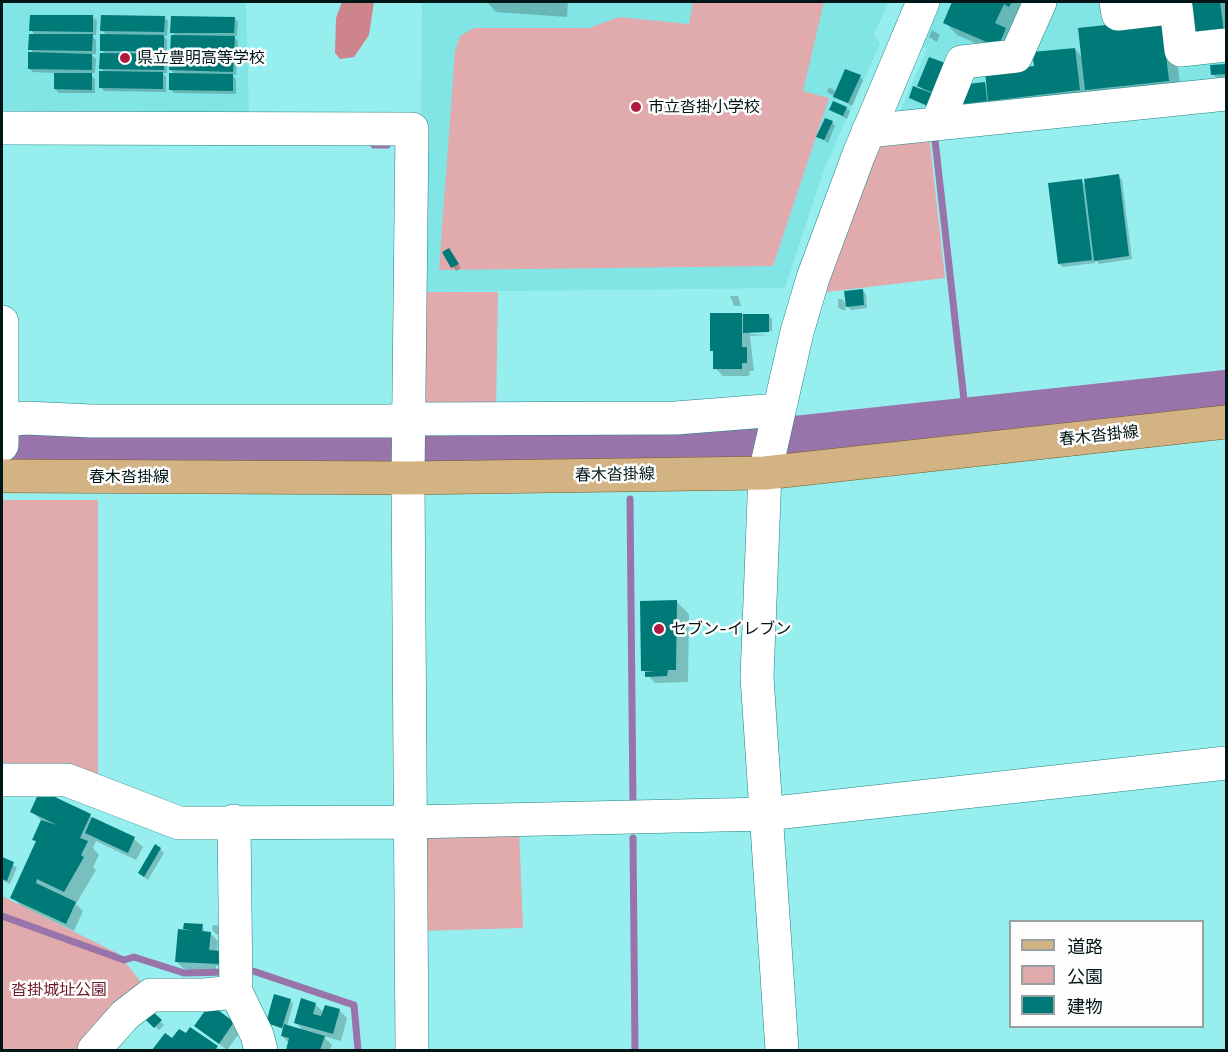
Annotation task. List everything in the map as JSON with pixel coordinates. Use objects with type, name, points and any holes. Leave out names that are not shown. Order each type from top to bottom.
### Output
[{"type":"main road","name":"春木沓掛線","points":[[2,476],[409,470],[765,473],[1227,422]]},
{"type":"street","points":[[782,1050],[757,677],[765,473],[797,332],[813,278],[868,131],[923,2]]},
{"type":"street","points":[[937,124],[962,62],[1016,56],[1040,2]]},
{"type":"street","points":[[1116,2],[1118,14],[1176,7],[1186,98]]},
{"type":"street","points":[[1181,50],[1227,45]]},
{"type":"street","points":[[868,131],[1227,94]]},
{"type":"street","points":[[8,123],[412,129],[409,470],[412,1050]]},
{"type":"street","points":[[2,322],[2,429],[26,418],[90,421],[390,421],[410,423],[676,418],[778,410]]},
{"type":"street","points":[[2,780],[68,780],[179,823],[411,822],[766,814],[1227,763]]},
{"type":"street","points":[[234,821],[236,992],[257,1035],[261,1050]]},
{"type":"street","points":[[94,1050],[125,1016],[151,995],[204,995],[236,992]]},
{"type":"shaded area","name":"県立豊明高等学校","points":[[2,2],[246,2],[249,115],[2,119]]},
{"type":"shaded area","points":[[342,2],[374,2],[369,35],[354,57],[340,59],[335,53],[336,18]]},
{"type":"shaded area","name":"市立沓掛小学校","points":[[422,2],[889,2],[874,34],[880,44],[824,169],[785,288],[419,292]]},
{"type":"shaded area","points":[[939,2],[1226,2],[1226,80],[899,114],[927,49],[920,46]]},
{"type":"green space","name":"市立沓掛小学校","points":[[693,2],[824,2],[803,91],[829,98],[773,266],[439,270],[455,51],[460,36],[474,28],[589,28],[619,17],[689,24]]},
{"type":"green space","points":[[929,135],[945,278],[826,292],[844,228],[881,141]]},
{"type":"green space","points":[[419,292],[498,292],[496,414],[419,414]]},
{"type":"green space","points":[[2,500],[98,500],[98,781],[2,769]]},
{"type":"green space","points":[[423,828],[519,828],[523,928],[419,931]]},
{"type":"green space","name":"沓掛城址公園","points":[[2,896],[119,954],[147,990],[83,1050],[2,1050]]},
{"type":"building","points":[[952,2],[1012,2],[1009,7],[1004,4],[995,23],[1006,28],[998,47],[943,23]]},
{"type":"building","points":[[1186,2],[1220,2],[1224,33],[1190,36]]},
{"type":"building","points":[[30,15],[93,15],[93,32],[29,31]]},
{"type":"building","points":[[101,15],[165,16],[164,32],[100,31]]},
{"type":"building","points":[[171,16],[235,17],[234,33],[170,33]]},
{"type":"building","points":[[1162,19],[1169,81],[1085,90],[1078,28]]},
{"type":"building","points":[[29,34],[93,34],[92,51],[28,50]]},
{"type":"building","points":[[100,34],[164,35],[164,51],[100,51]]},
{"type":"building","points":[[171,35],[235,36],[234,53],[170,52]]},
{"type":"building","points":[[1075,48],[1080,90],[988,101],[985,71],[1034,66],[1032,52]]},
{"type":"building","points":[[28,52],[92,54],[92,70],[28,69]]},
{"type":"building","points":[[100,53],[164,54],[164,70],[99,69]]},
{"type":"building","points":[[170,54],[234,55],[233,72],[169,70]]},
{"type":"building","points":[[929,57],[948,64],[936,94],[917,86]]},
{"type":"building","points":[[1226,64],[1226,74],[1211,75],[1210,65]]},
{"type":"building","points":[[845,69],[861,75],[848,103],[833,97]]},
{"type":"building","points":[[99,71],[163,72],[163,89],[99,88]]},
{"type":"building","points":[[54,73],[92,73],[92,90],[54,89]]},
{"type":"building","points":[[169,73],[233,74],[233,91],[169,90]]},
{"type":"building","points":[[985,82],[987,101],[962,104],[960,85]]},
{"type":"building","points":[[913,86],[936,95],[931,107],[909,98]]},
{"type":"building","points":[[833,101],[847,107],[843,116],[829,110]]},
{"type":"building","points":[[825,118],[833,121],[824,140],[816,137]]},
{"type":"building","points":[[1119,174],[1129,256],[1094,261],[1084,179]]},
{"type":"building","points":[[1082,179],[1092,260],[1058,264],[1048,183]]},
{"type":"building","points":[[449,248],[459,264],[451,268],[442,252]]},
{"type":"building","points":[[863,289],[864,305],[846,307],[844,291]]},
{"type":"building","points":[[710,313],[742,313],[742,347],[747,347],[747,363],[742,363],[742,369],[713,369],[713,351],[710,351]]},
{"type":"building","points":[[743,314],[769,314],[769,332],[743,333]]},
{"type":"building","name":"セブン-イレブン","points":[[677,600],[676,670],[668,670],[667,676],[645,677],[645,672],[656,671],[641,671],[640,601]]},
{"type":"building","points":[[40,790],[91,814],[80,838],[88,841],[81,855],[84,857],[64,892],[37,879],[36,883],[76,902],[66,924],[10,898],[36,841],[32,840],[41,820],[57,825],[30,812]]},
{"type":"building","points":[[92,817],[135,837],[128,853],[85,833]]},
{"type":"building","points":[[155,844],[161,848],[144,877],[138,873]]},
{"type":"building","points":[[2,857],[14,862],[7,881],[2,879]]},
{"type":"building","points":[[184,923],[203,924],[202,931],[211,932],[209,950],[221,951],[220,964],[175,962],[178,929],[196,931],[183,929]]},
{"type":"building","points":[[274,994],[291,999],[282,1028],[266,1023]]},
{"type":"building","points":[[301,998],[316,1003],[313,1014],[321,1016],[325,1005],[340,1009],[333,1034],[294,1023]]},
{"type":"building","points":[[210,1004],[234,1022],[219,1044],[194,1026]]},
{"type":"building","points":[[150,1009],[162,1020],[154,1028],[143,1017]]},
{"type":"building","points":[[284,1024],[325,1036],[320,1050],[286,1050],[289,1038],[281,1036]]},
{"type":"building","points":[[190,1027],[218,1046],[215,1050],[152,1050],[165,1033],[172,1038],[179,1029],[186,1033]]},
{"type":"waterway","points":[[935,140],[966,418]]},
{"type":"waterway","points":[[374,145],[387,145]]},
{"type":"waterway","points":[[795,436],[1226,390]]},
{"type":"waterway","points":[[2,448],[630,448],[749,441]]},
{"type":"waterway","points":[[630,448],[630,461]]},
{"type":"waterway","points":[[630,499],[633,806]]},
{"type":"waterway","points":[[633,838],[635,1050]]},
{"type":"waterway","points":[[2,916],[124,960],[134,957],[184,973],[228,972]]},
{"type":"waterway","points":[[253,971],[354,1005],[358,1050]]},
{"type":"place","name":"県立豊明高等学校","points":[[125,58]]},
{"type":"place","name":"市立沓掛小学校","points":[[636,107]]},
{"type":"place","name":"セブン-イレブン","points":[[659,629]]}]
